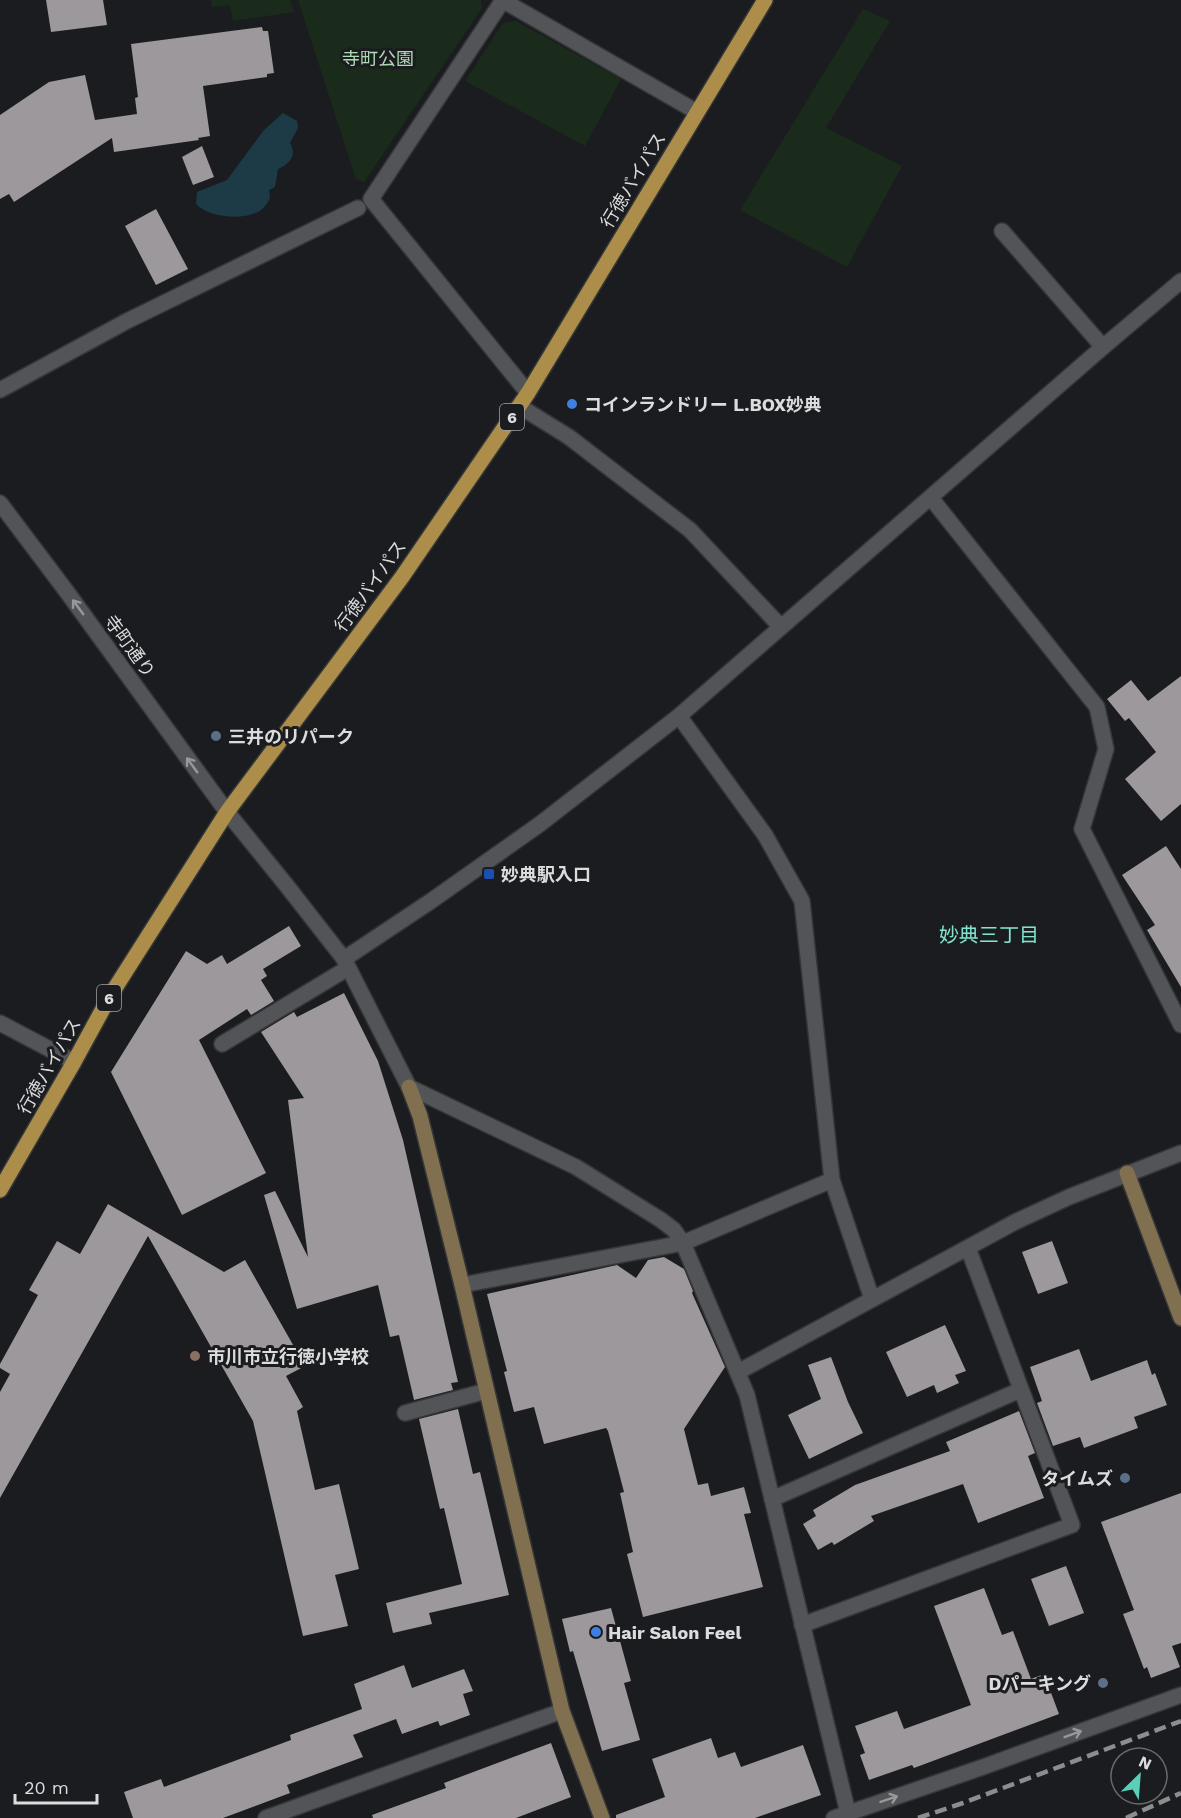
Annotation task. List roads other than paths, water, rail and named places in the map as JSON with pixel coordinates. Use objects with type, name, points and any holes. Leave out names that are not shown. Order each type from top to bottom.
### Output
[{"type":"main road","name":"行徳バイパス","points":[[0,1190],[110,996],[227,812],[402,577],[528,393],[765,0]]},
{"type":"street","points":[[528,393],[371,199],[503,0],[697,112]]},
{"type":"street","points":[[0,390],[127,321],[358,208]]},
{"type":"street","points":[[1002,231],[1103,347]]},
{"type":"street","points":[[222,1044],[346,964],[540,824],[679,716],[1181,281]]},
{"type":"street","points":[[519,406],[569,437],[690,530],[781,627]]},
{"type":"street","points":[[931,498],[1097,707],[1106,749],[1082,829],[1181,1025]]},
{"type":"street","name":"寺町通り","points":[[0,503],[227,812],[288,886],[346,964],[409,1087]]},
{"type":"street","points":[[679,716],[765,835],[802,901],[832,1180],[872,1299]]},
{"type":"street","points":[[0,1023],[74,1062]]},
{"type":"street","points":[[409,1087],[576,1167],[661,1220],[674,1230],[683,1243],[747,1395],[802,1625],[841,1816],[1181,1695]]},
{"type":"street","points":[[409,1087],[420,1116],[462,1285],[562,1711],[602,1818]]},
{"type":"street","points":[[738,1372],[1047,1207],[1181,1153]]},
{"type":"street","points":[[1127,1173],[1181,1318]]},
{"type":"street","points":[[462,1285],[683,1243],[832,1180]]},
{"type":"street","points":[[802,1625],[1072,1525],[968,1248]]},
{"type":"street","points":[[772,1499],[1020,1390]]},
{"type":"street","points":[[405,1413],[486,1391]]},
{"type":"street","points":[[266,1818],[562,1711]]},
{"type":"water","points":[[283,113],[297,121],[298,128],[290,143],[293,151],[291,159],[278,169],[275,187],[269,190],[270,198],[264,207],[246,216],[237,217],[218,215],[196,204],[197,192],[227,180],[264,130]]},
{"type":"railway","points":[[918,1818],[1181,1721]]},
{"type":"railway","points":[[1126,1818],[1181,1793]]},
{"type":"place","name":"コインランドリー L.BOX妙典","points":[[572,404]]},
{"type":"place","name":"三井のリパーク","points":[[216,736]]},
{"type":"place","name":"妙典駅入口","points":[[489,874]]},
{"type":"place","name":"市川市立行徳小学校","points":[[195,1356]]},
{"type":"place","name":"タイムズ","points":[[1125,1478]]},
{"type":"place","name":"Hair Salon Feel","points":[[596,1632]]},
{"type":"place","name":"Dパーキング","points":[[1103,1683]]},
{"type":"district","name":"妙典三丁目","points":[[989,935]]},
{"type":"park label","name":"寺町公園","points":[[378,58]]}]
